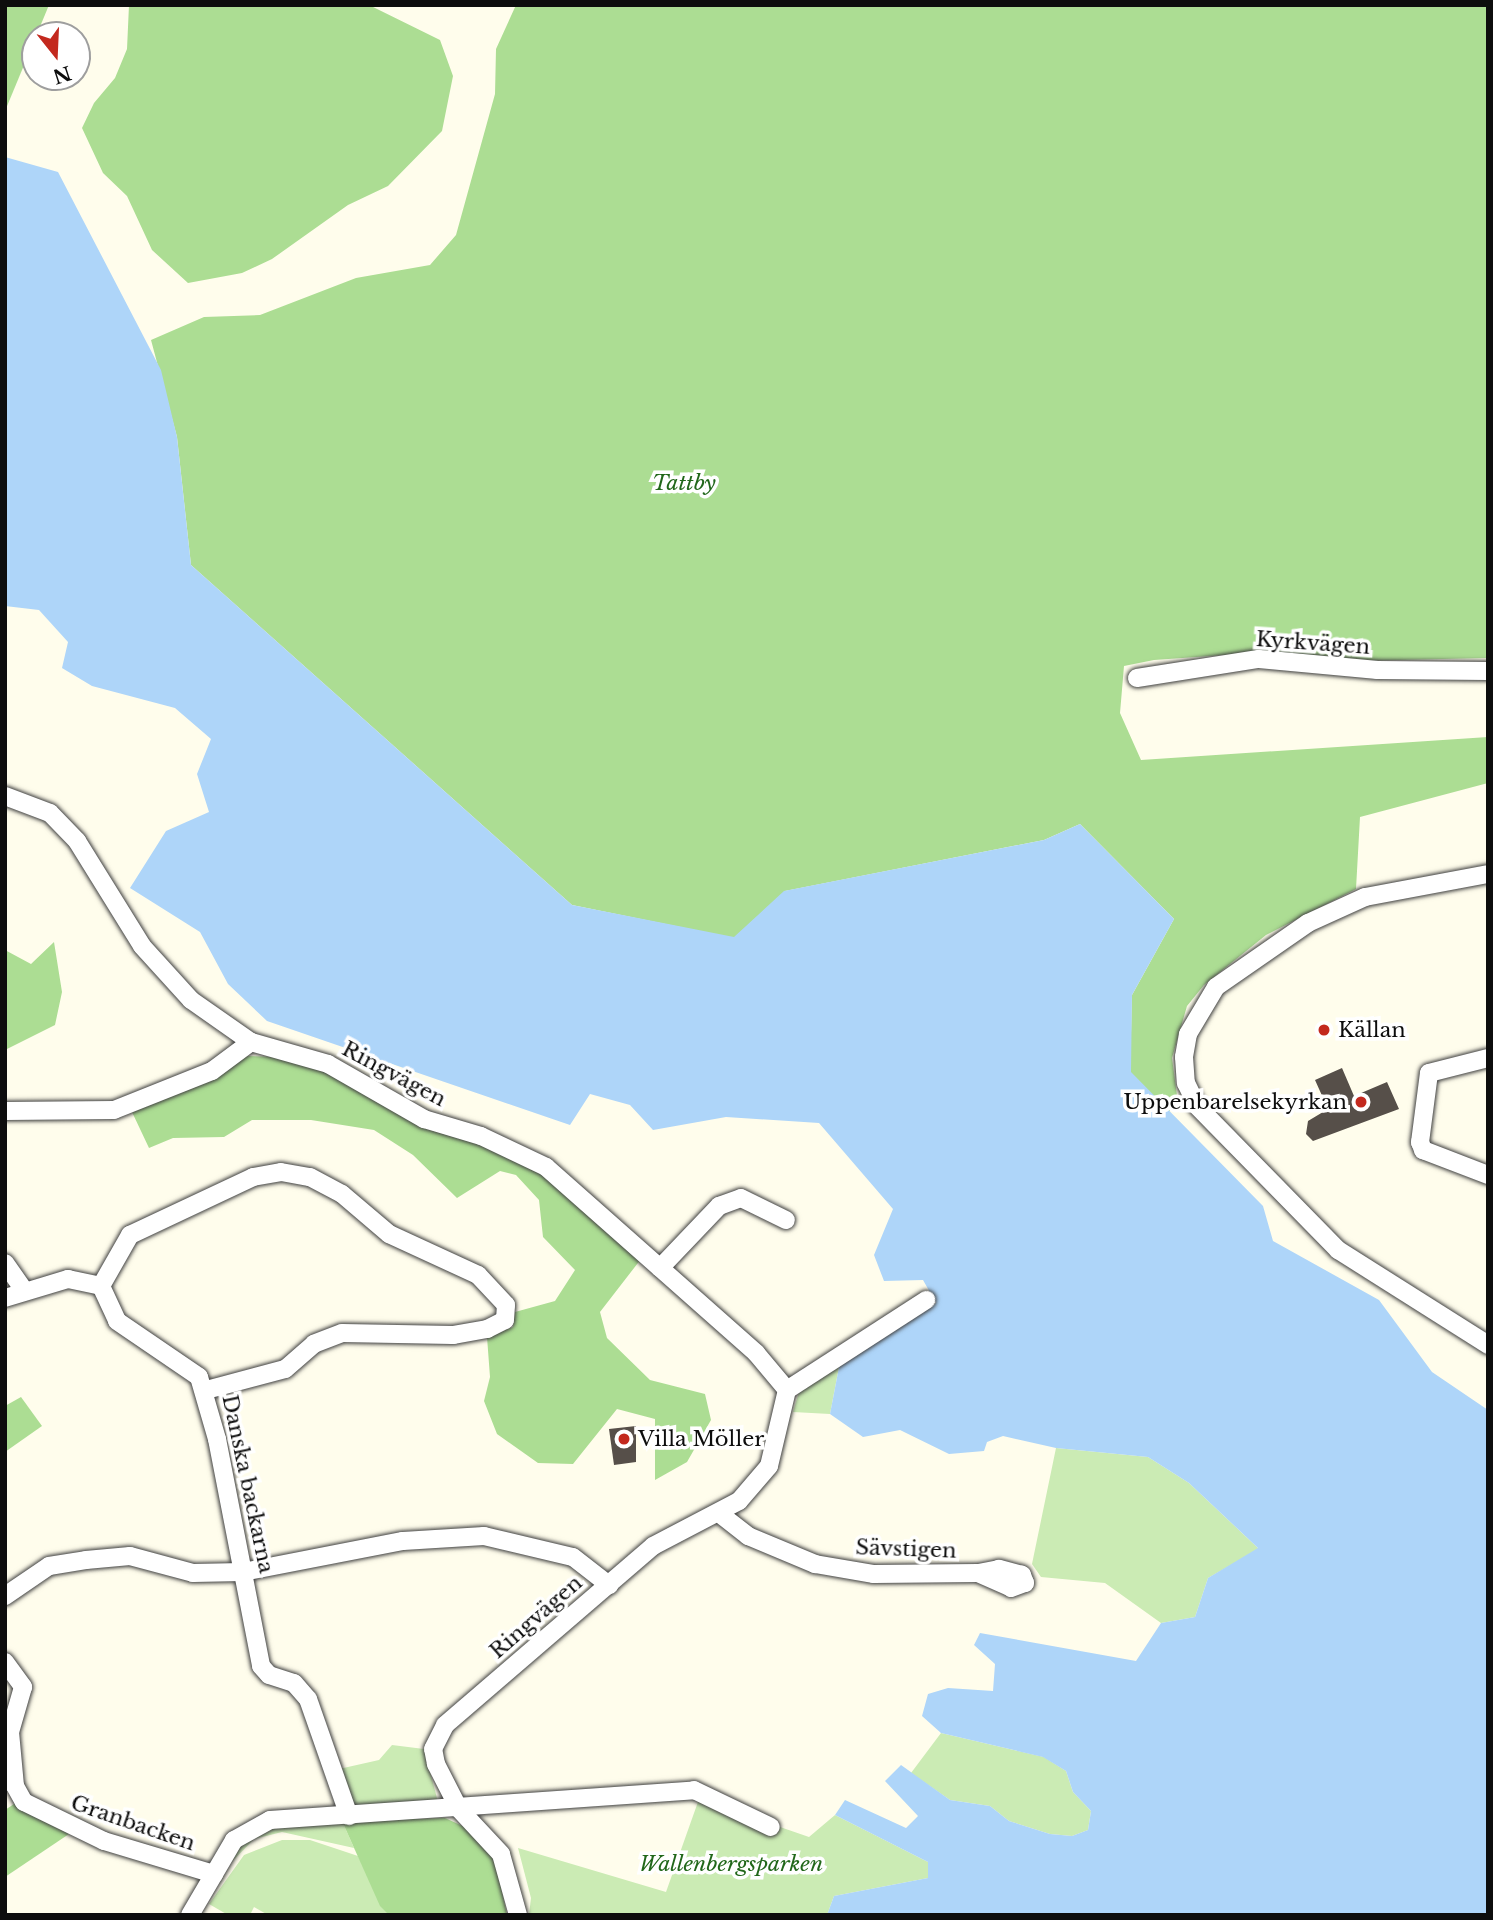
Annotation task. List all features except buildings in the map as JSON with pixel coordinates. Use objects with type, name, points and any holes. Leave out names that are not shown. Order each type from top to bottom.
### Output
[{"type":"street","name":"Kyrkvägen","points":[[1137,678],[1259,659],[1377,670],[1488,671]]},
{"type":"street","name":"Ringvägen","points":[[5,796],[50,813],[77,841],[106,892],[165,974],[251,1042],[328,1064],[424,1119],[481,1136],[546,1167],[756,1353],[787,1390],[769,1466],[754,1488],[720,1514],[653,1546],[445,1725],[433,1749],[459,1809],[501,1854],[518,1915]]},
{"type":"street","points":[[1488,874],[1365,897],[1308,923],[1238,969],[1216,987],[1188,1034],[1186,1083],[1198,1106],[1338,1250],[1488,1345]]},
{"type":"street","points":[[5,1111],[114,1110],[212,1071],[251,1042]]},
{"type":"street","points":[[1488,1058],[1429,1073],[1420,1142],[1423,1150],[1488,1175]]},
{"type":"street","points":[[5,1298],[23,1289],[68,1279],[101,1286],[130,1235],[253,1177],[281,1171],[310,1177],[342,1194],[389,1234],[478,1275],[506,1305],[505,1320],[486,1329],[442,1335],[342,1333],[314,1344],[285,1369],[206,1390]]},
{"type":"street","points":[[660,1268],[719,1206],[741,1198],[786,1220]]},
{"type":"street","points":[[5,1263],[23,1289]]},
{"type":"street","name":"Danska backarna","points":[[101,1286],[117,1321],[199,1377],[206,1390],[261,1666],[270,1675],[294,1683],[308,1699],[349,1815]]},
{"type":"street","points":[[787,1390],[926,1300]]},
{"type":"street","name":"Sävstigen","points":[[720,1514],[748,1536],[815,1564],[874,1574],[978,1573]]},
{"type":"street","points":[[5,1596],[49,1566],[86,1560],[130,1556],[193,1573],[243,1572],[403,1541],[484,1536],[573,1557],[609,1585]]},
{"type":"street","name":"Granbacken","points":[[5,1662],[23,1687],[10,1732],[15,1786],[24,1802],[104,1841],[214,1874]]},
{"type":"street","points":[[190,1915],[234,1840],[251,1827],[270,1820],[459,1809],[694,1790],[771,1827]]},
{"type":"green space","points":[[5,5],[49,5],[42,21],[21,21],[21,72],[5,111]]},
{"type":"green space","points":[[129,5],[369,5],[440,40],[453,76],[442,131],[388,186],[348,205],[272,259],[242,273],[188,283],[152,250],[127,196],[103,173],[82,128],[94,103],[115,78],[127,49]]},
{"type":"green space","name":"Tattby","points":[[516,5],[1488,5],[1488,658],[1353,661],[1253,653],[1154,660],[1124,666],[1120,713],[1141,760],[1488,737],[1488,783],[1360,817],[1356,889],[1266,935],[1204,985],[1187,1006],[1172,1058],[1178,1103],[1168,1112],[1130,1072],[1132,995],[1174,919],[1080,824],[1044,840],[785,891],[734,938],[572,905],[191,565],[177,437],[151,340],[204,317],[260,315],[356,278],[430,265],[456,235],[495,94],[496,49]]},
{"type":"green space","points":[[54,942],[62,992],[55,1025],[5,1050],[5,950],[31,964]]},
{"type":"green space","points":[[246,1056],[283,1057],[333,1074],[420,1127],[492,1148],[543,1171],[641,1259],[600,1312],[607,1338],[650,1380],[705,1394],[711,1420],[687,1462],[655,1480],[655,1419],[617,1409],[573,1464],[538,1463],[497,1434],[484,1401],[490,1377],[487,1337],[513,1327],[515,1312],[555,1301],[575,1270],[543,1237],[539,1200],[516,1175],[500,1171],[457,1198],[413,1155],[374,1130],[311,1120],[252,1120],[224,1137],[173,1138],[149,1148],[132,1112],[212,1078]]},
{"type":"green space","points":[[839,1367],[830,1414],[793,1412],[799,1392]]},
{"type":"green space","points":[[21,1397],[42,1426],[5,1452],[5,1406]]},
{"type":"green space","points":[[1056,1448],[1148,1457],[1189,1483],[1259,1549],[1208,1578],[1195,1617],[1161,1623],[1105,1583],[1041,1577],[1032,1564]]},
{"type":"green space","points":[[941,1733],[1044,1757],[1066,1771],[1073,1792],[1091,1811],[1088,1830],[1072,1836],[1050,1834],[1009,1821],[990,1806],[950,1800],[911,1773]]},
{"type":"green space","points":[[392,1745],[424,1749],[438,1802],[350,1809],[339,1769],[379,1760]]},
{"type":"green space","name":"Wallenbergsparken","points":[[699,1799],[809,1837],[835,1815],[928,1862],[928,1878],[834,1896],[827,1915],[529,1915],[531,1898],[518,1848],[666,1892]]},
{"type":"green space","points":[[14,1804],[69,1834],[5,1877],[5,1810]]},
{"type":"green space","points":[[445,1818],[467,1828],[496,1862],[507,1915],[389,1915],[380,1906],[342,1821]]},
{"type":"green space","points":[[342,1821],[354,1848],[282,1832],[254,1839],[220,1874],[237,1841],[255,1829]]},
{"type":"green space","points":[[282,1840],[310,1840],[358,1856],[389,1915],[268,1915],[254,1907],[250,1915],[228,1915],[209,1904],[244,1855]]},
{"type":"water","points":[[5,157],[58,172],[161,370],[177,437],[191,565],[572,905],[734,937],[784,891],[1044,840],[1080,824],[1174,919],[1132,995],[1131,1072],[1263,1206],[1273,1241],[1379,1300],[1432,1372],[1488,1410],[1488,1915],[827,1915],[834,1896],[928,1878],[928,1862],[835,1815],[845,1800],[906,1828],[918,1816],[885,1781],[901,1765],[950,1800],[990,1806],[1009,1821],[1050,1834],[1072,1836],[1088,1830],[1091,1811],[1073,1792],[1066,1771],[1043,1757],[941,1733],[922,1716],[928,1694],[948,1688],[993,1691],[995,1664],[974,1645],[980,1633],[1136,1661],[1161,1623],[1195,1617],[1208,1578],[1258,1548],[1189,1483],[1148,1457],[1056,1448],[1003,1436],[987,1442],[984,1451],[949,1454],[900,1430],[863,1437],[830,1414],[839,1367],[936,1303],[923,1280],[884,1281],[874,1255],[893,1209],[819,1123],[726,1117],[653,1130],[630,1105],[590,1094],[570,1125],[267,1021],[228,984],[200,932],[130,888],[166,831],[209,812],[197,774],[211,739],[175,708],[92,686],[62,668],[68,642],[39,610],[5,606]]},
{"type":"place","name":"Källan","points":[[1324,1030]]},
{"type":"place","name":"Uppenbarelsekyrkan","points":[[1361,1102]]},
{"type":"place","name":"Villa Möller","points":[[624,1439]]}]
